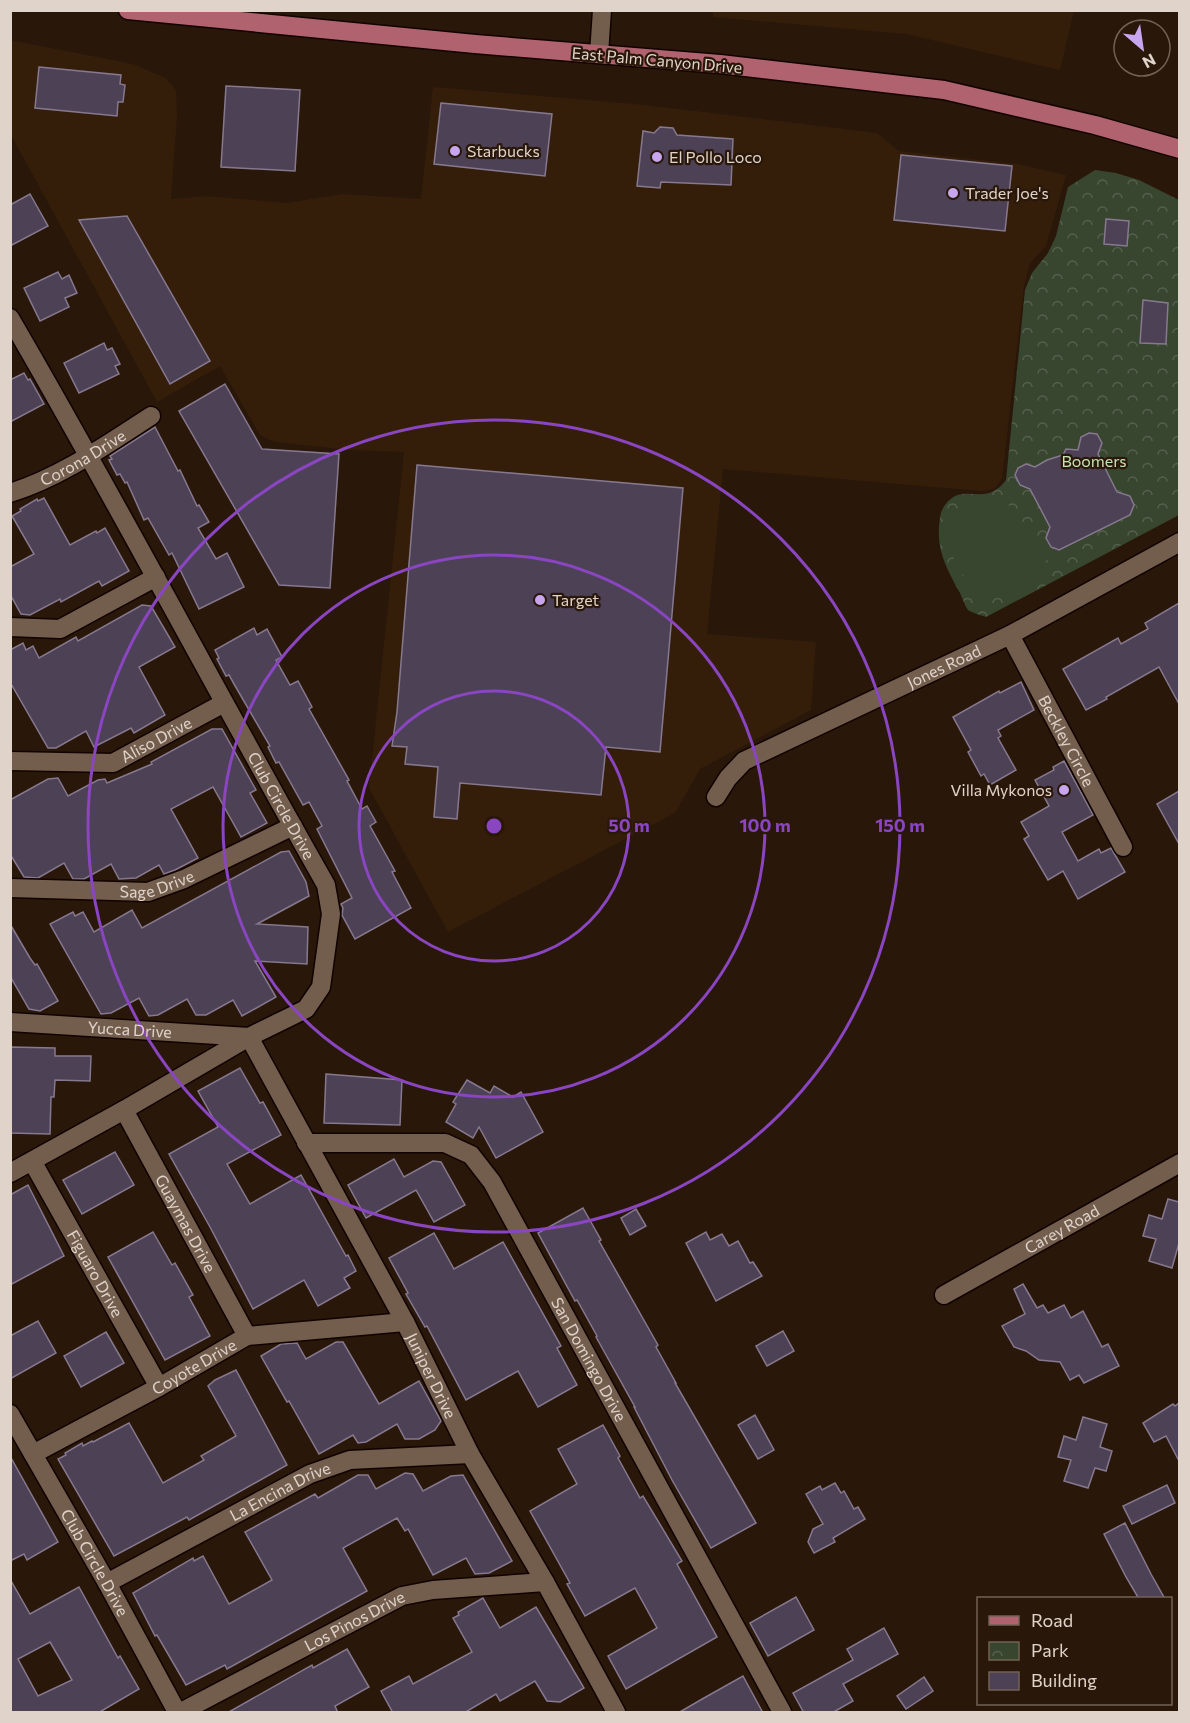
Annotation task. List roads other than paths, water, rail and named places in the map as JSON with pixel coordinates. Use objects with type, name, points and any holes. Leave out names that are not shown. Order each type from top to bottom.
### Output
[{"type":"main road","name":"East Palm Canyon Drive","points":[[128,10],[475,44],[720,64],[944,90],[1095,125],[1179,149]]},
{"type":"street","points":[[599,54],[602,10]]},
{"type":"street","name":"Club Circle Drive","points":[[10,318],[90,455],[224,703],[326,885],[331,914],[321,987],[306,1009],[249,1037],[10,1173]]},
{"type":"street","name":"Corona Drive","points":[[10,493],[24,489],[90,455],[151,416]]},
{"type":"street","name":"Jones Road","points":[[716,797],[728,778],[744,761],[1010,635],[1179,542]]},
{"type":"street","points":[[10,627],[60,629],[156,577]]},
{"type":"street","name":"Beckley Circle","points":[[1010,635],[1123,847]]},
{"type":"street","name":"Aliso Drive","points":[[10,761],[113,763],[224,703]]},
{"type":"street","name":"Sage Drive","points":[[10,888],[148,892],[184,879],[293,826]]},
{"type":"street","name":"Yucca Drive","points":[[10,1022],[249,1037]]},
{"type":"street","name":"Juniper Drive","points":[[249,1037],[405,1322],[470,1454],[545,1582],[616,1713]]},
{"type":"street","name":"Guaymas Drive","points":[[124,1110],[247,1336]]},
{"type":"street","name":"San Domingo Drive","points":[[306,1143],[446,1143],[471,1155],[492,1182],[782,1713]]},
{"type":"street","name":"Figuaro Drive","points":[[32,1161],[159,1387]]},
{"type":"street","name":"Carey Road","points":[[944,1295],[1179,1163]]},
{"type":"street","name":"Coyote Drive","points":[[33,1454],[159,1387],[247,1336],[405,1322]]},
{"type":"street","name":"Club Circle Drive","points":[[10,1414],[179,1713]]},
{"type":"street","name":"La Encina Drive","points":[[107,1582],[310,1474],[350,1460],[470,1454]]},
{"type":"street","name":"Los Pinos Drive","points":[[179,1713],[402,1596],[433,1590],[545,1582]]},
{"type":"place","name":"Starbucks","points":[[455,151]]},
{"type":"place","name":"El Pollo Loco","points":[[657,157]]},
{"type":"place","name":"Trader Joe's","points":[[953,193]]},
{"type":"place","name":"Target","points":[[540,600]]},
{"type":"place","name":"Villa Mykonos","points":[[1064,790]]},
{"type":"park label","name":"Boomers","points":[[1094,461]]}]
